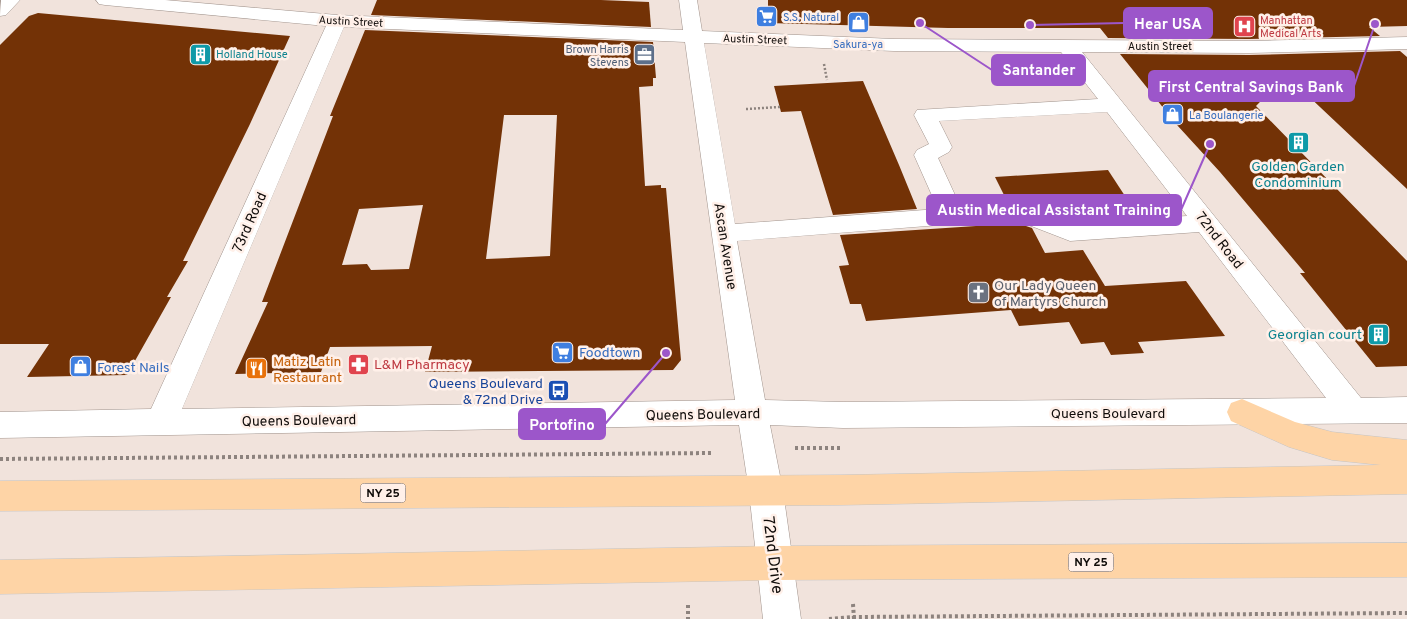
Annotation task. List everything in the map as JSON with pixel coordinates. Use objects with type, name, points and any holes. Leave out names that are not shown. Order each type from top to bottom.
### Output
[{"type":"main road","points":[[1242,412],[1289,434],[1332,446],[1407,454]]},
{"type":"main road","name":"NY 25","points":[[0,496],[766,491],[1407,478]]},
{"type":"main road","name":"NY 25","points":[[0,577],[775,563],[1407,560]]},
{"type":"street","points":[[0,11],[11,0]]},
{"type":"street","name":"Austin Street","points":[[105,0],[337,21],[894,45],[1249,47],[1407,43]]},
{"type":"street","points":[[308,19],[325,0]]},
{"type":"street","name":"Ascan Avenue","points":[[688,0],[766,491]]},
{"type":"street","name":"73rd Road","points":[[160,423],[337,21]]},
{"type":"street","name":"72nd Road","points":[[1067,46],[1354,411]]},
{"type":"street","points":[[953,216],[925,155],[941,147],[925,115],[1113,105]]},
{"type":"street","points":[[724,233],[953,216],[1029,216],[1070,232],[1206,223]]},
{"type":"street","name":"Queens Boulevard","points":[[0,424],[160,423],[753,412],[843,415],[1407,410]]},
{"type":"street","name":"72nd Drive","points":[[766,491],[782,619]]},
{"type":"path","points":[[825,67],[827,80]]},
{"type":"path","points":[[746,109],[780,107]]},
{"type":"path","points":[[832,440],[836,457]]},
{"type":"path","points":[[679,461],[681,449]]},
{"type":"path","points":[[0,459],[712,453]]},
{"type":"path","points":[[853,604],[854,618]]},
{"type":"path","points":[[688,605],[688,619]]},
{"type":"path","points":[[829,619],[1407,613]]},
{"type":"building","points":[[377,0],[601,0],[649,2],[651,27],[371,15]]},
{"type":"building","points":[[768,0],[1407,0],[1407,26],[1369,27],[1380,36],[1249,39],[1108,38],[1100,28],[948,28],[768,23]]},
{"type":"building","points":[[38,13],[290,36],[250,124],[183,261],[188,261],[167,297],[171,297],[127,375],[27,377],[49,344],[0,344],[0,45],[29,16]]},
{"type":"building","points":[[365,30],[653,42],[656,78],[653,78],[653,86],[639,87],[645,186],[661,185],[661,188],[666,188],[681,360],[673,370],[425,372],[432,346],[330,347],[321,372],[235,374],[268,302],[262,302],[333,116],[330,116]],"holes":[[[504,115],[557,115],[550,256],[486,259]],[[423,205],[409,269],[371,270],[367,264],[342,265],[359,209]]]},
{"type":"building","points":[[1400,51],[1407,57],[1407,189],[1286,75],[1256,106],[1407,261],[1407,366],[1376,367],[1300,273],[1305,273],[1220,172],[1177,125],[1120,54],[1249,55]]},
{"type":"building","points":[[863,81],[917,209],[833,215],[801,111],[781,112],[774,86]]},
{"type":"building","points":[[1108,170],[1125,196],[1008,203],[995,177]]},
{"type":"building","name":"Our Lady Queen of Martyrs Church","points":[[976,226],[1026,226],[1032,228],[1045,253],[1083,250],[1105,286],[1186,281],[1225,336],[1138,342],[1144,353],[1111,355],[1104,342],[1081,344],[1069,322],[1019,326],[1011,310],[866,321],[861,304],[850,304],[839,266],[849,265],[840,235]]},
{"type":"place","name":"S.S. Natural","points":[[767,17]]},
{"type":"place","name":"Sakura-ya","points":[[858,23]]},
{"type":"place","name":"Santander","points":[[920,23]]},
{"type":"place","name":"First Central Savings Bank","points":[[1375,24]]},
{"type":"place","name":"Hear USA","points":[[1030,25]]},
{"type":"place","name":"Manhattan Medical Arts","points":[[1244,26]]},
{"type":"place","name":"Holland House","points":[[200,54]]},
{"type":"place","name":"Brown Harris Stevens","points":[[645,55]]},
{"type":"place","name":"La Boulangerie","points":[[1173,115]]},
{"type":"place","name":"Golden Garden Condominium","points":[[1298,143]]},
{"type":"place","name":"Austin Medical Assistant Training","points":[[1210,144]]},
{"type":"place","name":"Our Lady Queen of Martyrs Church","points":[[978,293]]},
{"type":"place","name":"Georgian court","points":[[1378,334]]},
{"type":"place","name":"Foodtown","points":[[563,352]]},
{"type":"place","name":"Portofino","points":[[666,353]]},
{"type":"place","name":"L&M Pharmacy","points":[[358,364]]},
{"type":"place","name":"Forest Nails","points":[[81,367]]},
{"type":"place","name":"Matiz Latin Restaurant","points":[[257,369]]},
{"type":"place","name":"Queens Boulevard & 72nd Drive","points":[[559,391]]}]
